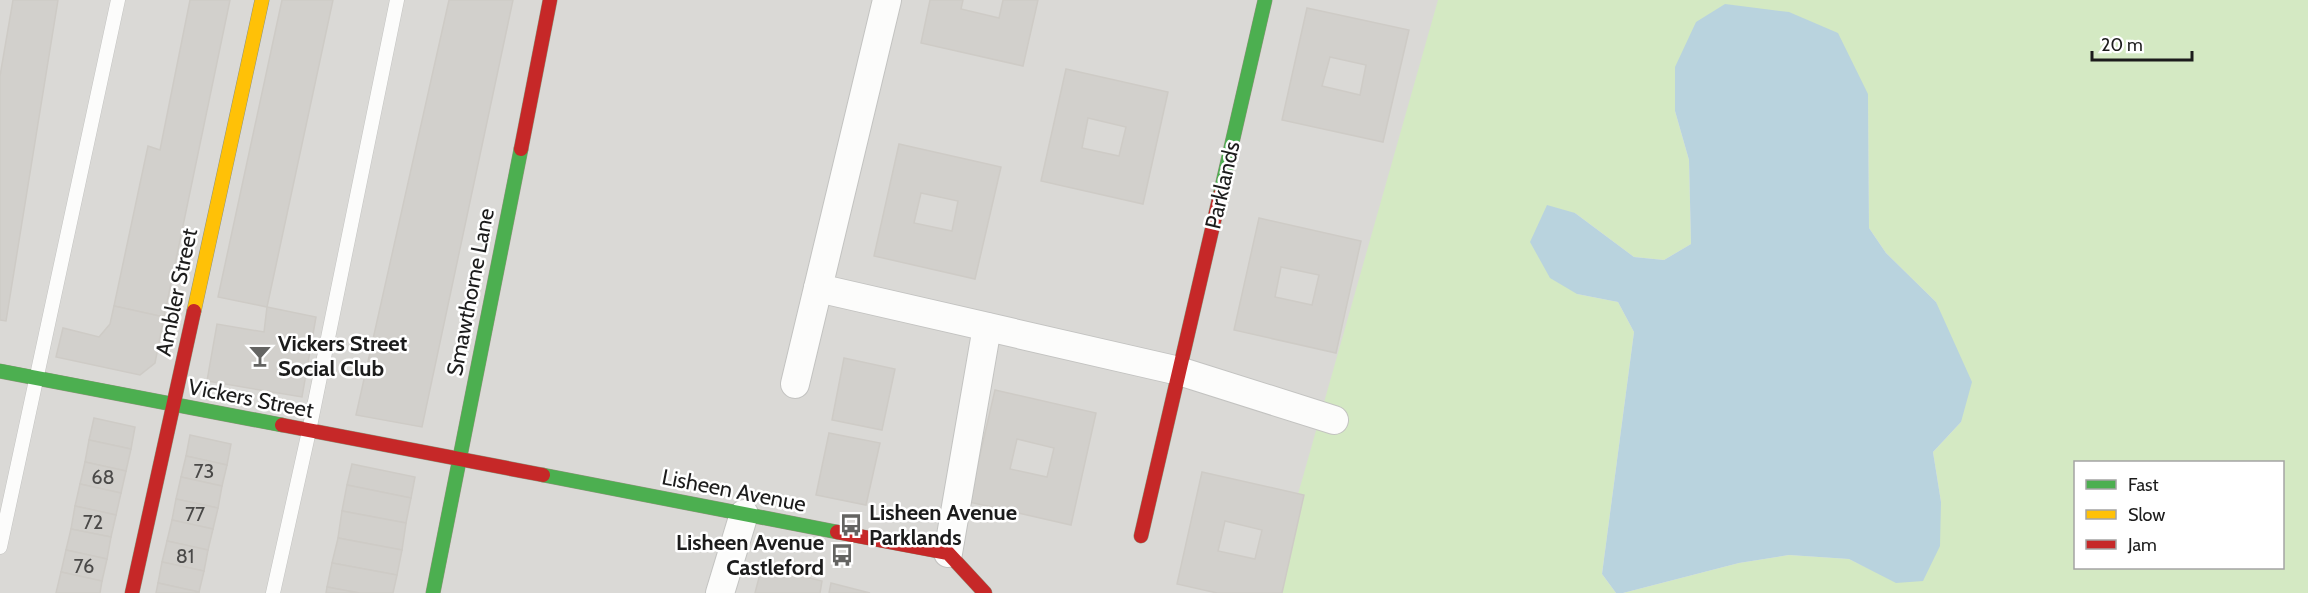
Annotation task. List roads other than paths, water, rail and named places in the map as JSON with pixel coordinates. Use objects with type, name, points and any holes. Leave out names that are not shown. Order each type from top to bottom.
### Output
[{"type":"street","name":"Ambler Street","points":[[132,593],[262,0]]},
{"type":"street","name":"Smawthorne Lane","points":[[433,593],[550,0]]},
{"type":"street","points":[[795,384],[887,0]]},
{"type":"street","name":"Parklands","points":[[1141,536],[1265,0]]},
{"type":"street","points":[[818,288],[1179,371],[1334,420]]},
{"type":"street","points":[[985,593],[948,554],[987,327]]},
{"type":"street","name":"Vickers Street","points":[[0,371],[458,458]]},
{"type":"street","name":"Lisheen Avenue","points":[[458,458],[948,554]]},
{"type":"street","points":[[720,593],[744,514]]},
{"type":"lane","points":[[0,547],[118,0]]},
{"type":"lane","points":[[273,593],[309,431],[397,0]]},
{"type":"water","points":[[1725,4],[1789,12],[1838,33],[1868,94],[1869,228],[1886,253],[1936,302],[1972,382],[1961,422],[1933,452],[1941,502],[1940,546],[1923,581],[1896,583],[1849,559],[1789,555],[1739,563],[1623,593],[1616,593],[1602,574],[1634,332],[1618,302],[1577,294],[1550,278],[1530,242],[1547,205],[1575,213],[1634,257],[1664,260],[1691,244],[1689,160],[1675,111],[1675,67],[1696,22]]},
{"type":"place","name":"Vickers Street Social Club","points":[[260,356]]},
{"type":"place","name":"Lisheen Avenue Parklands","points":[[851,525]]},
{"type":"place","name":"Lisheen Avenue Castleford","points":[[842,555]]}]
